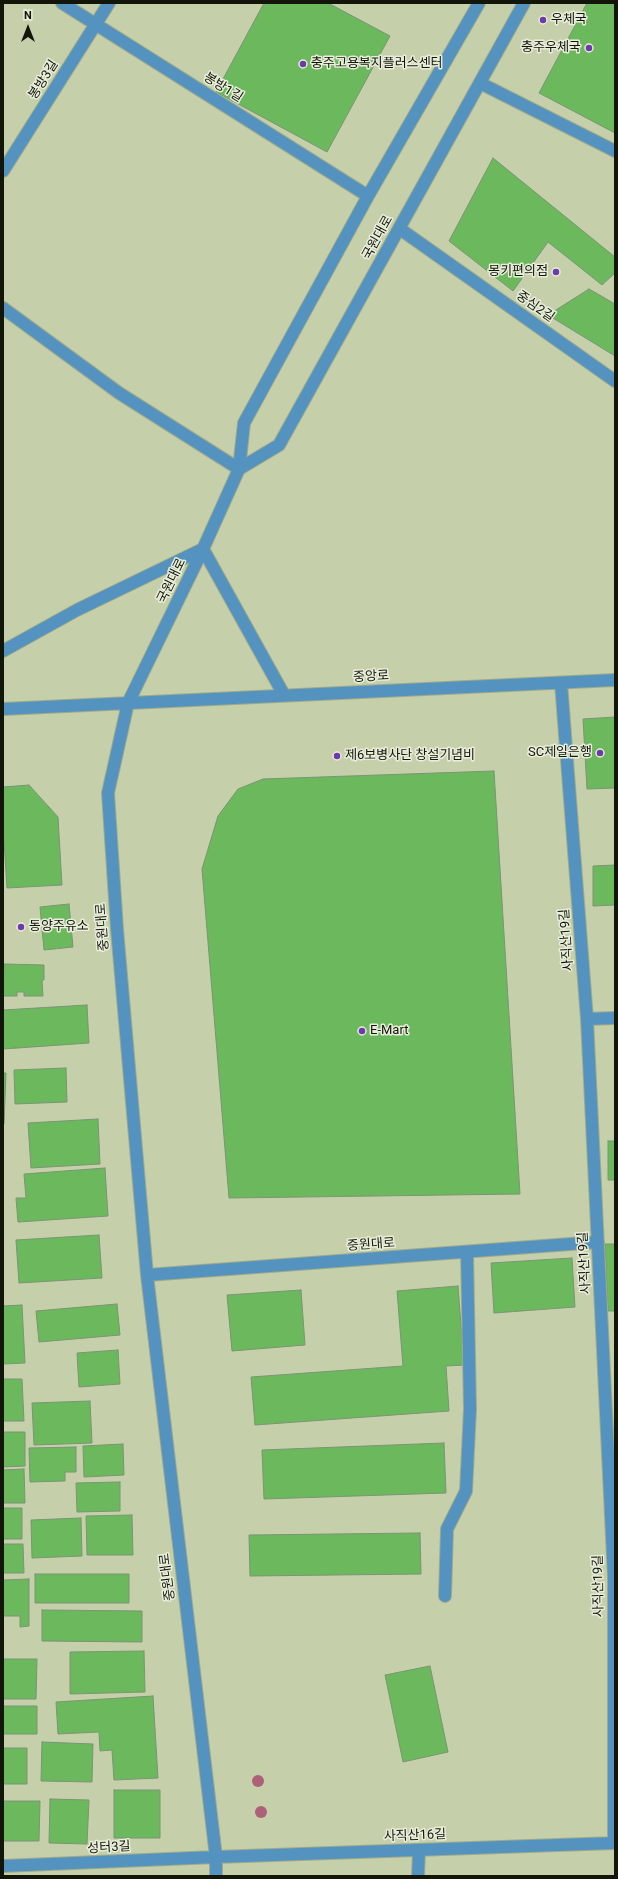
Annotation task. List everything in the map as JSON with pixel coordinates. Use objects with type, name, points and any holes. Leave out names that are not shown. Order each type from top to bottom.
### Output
[{"type":"street","name":"봉방1길","points":[[62,3],[368,196]]},
{"type":"street","name":"봉방3길","points":[[3,172],[94,24],[109,3]]},
{"type":"street","name":"국원대로","points":[[128,703],[203,549],[239,470],[244,424],[368,196],[479,3]]},
{"type":"street","name":"국원대로","points":[[239,470],[279,445],[524,3]]},
{"type":"street","points":[[480,83],[615,151]]},
{"type":"street","name":"중심2길","points":[[400,229],[615,381]]},
{"type":"street","points":[[3,308],[119,393],[239,470]]},
{"type":"street","points":[[3,651],[77,610],[203,549],[284,696]]},
{"type":"street","name":"중앙로","points":[[128,703],[615,680]]},
{"type":"street","name":"사직산19길","points":[[561,683],[587,1019],[614,1578],[614,1843]]},
{"type":"street","points":[[3,709],[128,703]]},
{"type":"street","name":"중원대로","points":[[128,703],[108,793],[118,937],[146,1275],[216,1857],[216,1876]]},
{"type":"street","points":[[587,1019],[615,1018]]},
{"type":"street","name":"중원대로","points":[[146,1275],[598,1242]]},
{"type":"street","points":[[445,1596],[447,1529],[466,1491],[470,1409],[467,1252]]},
{"type":"street","name":"사직산16길","points":[[216,1857],[614,1843]]},
{"type":"street","points":[[418,1876],[419,1850]]},
{"type":"street","name":"성터3길","points":[[3,1866],[216,1857]]},
{"type":"building","name":"충주고용복지플러스센터","points":[[264,3],[328,3],[390,36],[327,152],[216,92]]},
{"type":"building","name":"충주우체국","points":[[587,3],[615,3],[615,133],[539,93]]},
{"type":"building","points":[[493,158],[615,257],[615,273],[602,285],[548,242],[513,291],[449,241]]},
{"type":"building","points":[[589,289],[615,304],[615,356],[548,315]]},
{"type":"building","name":"SC제일은행","points":[[615,717],[615,788],[587,789],[583,719]]},
{"type":"building","name":"E-Mart","points":[[494,771],[520,1194],[229,1198],[202,869],[218,816],[238,789],[263,779]]},
{"type":"building","points":[[29,785],[58,817],[62,885],[7,888],[3,841],[3,787]]},
{"type":"building","points":[[615,865],[615,905],[593,906],[593,866]]},
{"type":"building","points":[[69,904],[73,947],[44,950],[40,907]]},
{"type":"building","points":[[4,964],[44,965],[44,980],[42,980],[43,996],[24,996],[24,992],[17,992],[17,996],[3,996]]},
{"type":"building","points":[[87,1005],[89,1043],[3,1049],[3,1010]]},
{"type":"building","points":[[66,1068],[67,1102],[15,1104],[14,1070]]},
{"type":"building","points":[[3,1073],[6,1073],[4,1124],[3,1124]]},
{"type":"building","points":[[98,1119],[100,1164],[31,1168],[28,1123]]},
{"type":"building","points":[[608,1141],[615,1141],[615,1180],[608,1180]]},
{"type":"building","points":[[105,1168],[108,1216],[18,1222],[16,1198],[26,1198],[24,1174]]},
{"type":"building","points":[[99,1235],[102,1278],[19,1283],[16,1240]]},
{"type":"building","points":[[605,1244],[615,1244],[615,1311],[608,1311]]},
{"type":"building","points":[[572,1258],[575,1307],[494,1313],[491,1263]]},
{"type":"building","points":[[458,1286],[464,1365],[446,1366],[449,1411],[255,1425],[251,1377],[403,1366],[397,1291]]},
{"type":"building","points":[[301,1290],[305,1345],[232,1351],[227,1295]]},
{"type":"building","points":[[117,1304],[120,1335],[39,1342],[36,1311]]},
{"type":"building","points":[[22,1305],[25,1363],[3,1364],[3,1306]]},
{"type":"building","points":[[118,1350],[120,1384],[79,1387],[77,1353]]},
{"type":"building","points":[[3,1379],[22,1379],[24,1421],[3,1421]]},
{"type":"building","points":[[90,1401],[92,1443],[34,1445],[32,1403]]},
{"type":"building","points":[[3,1432],[25,1432],[25,1466],[3,1467]]},
{"type":"building","points":[[444,1443],[446,1493],[264,1499],[262,1450]]},
{"type":"building","points":[[123,1444],[124,1475],[84,1477],[83,1446]]},
{"type":"building","points":[[76,1447],[76,1472],[65,1472],[65,1481],[30,1482],[29,1448]]},
{"type":"building","points":[[24,1469],[25,1503],[3,1503],[3,1470]]},
{"type":"building","points":[[120,1482],[120,1511],[77,1512],[76,1483]]},
{"type":"building","points":[[3,1508],[22,1508],[22,1539],[3,1539]]},
{"type":"building","points":[[132,1515],[133,1555],[87,1555],[86,1516]]},
{"type":"building","points":[[81,1518],[82,1556],[32,1558],[31,1520]]},
{"type":"building","points":[[420,1533],[421,1574],[250,1576],[249,1535]]},
{"type":"building","points":[[3,1544],[23,1544],[24,1573],[3,1573]]},
{"type":"building","points":[[35,1574],[129,1574],[129,1603],[35,1603]]},
{"type":"building","points":[[29,1579],[29,1626],[20,1627],[20,1616],[3,1616],[3,1580]]},
{"type":"building","points":[[42,1610],[142,1611],[142,1642],[42,1641]]},
{"type":"building","points":[[144,1651],[145,1692],[70,1694],[70,1652]]},
{"type":"building","points":[[3,1659],[37,1659],[36,1699],[3,1699]]},
{"type":"building","points":[[430,1666],[448,1752],[403,1762],[385,1675]]},
{"type":"building","points":[[153,1696],[158,1778],[114,1780],[112,1750],[100,1751],[99,1732],[58,1734],[56,1702]]},
{"type":"building","points":[[3,1706],[37,1706],[37,1734],[3,1734]]},
{"type":"building","points":[[42,1742],[93,1744],[92,1782],[41,1781]]},
{"type":"building","points":[[3,1748],[27,1748],[27,1784],[3,1784]]},
{"type":"building","points":[[114,1790],[160,1790],[160,1838],[114,1838]]},
{"type":"building","points":[[50,1799],[89,1800],[87,1844],[49,1843]]},
{"type":"building","points":[[3,1801],[40,1801],[39,1841],[3,1841]]},
{"type":"place","name":"우체국","points":[[543,20]]},
{"type":"place","name":"충주우체국","points":[[589,48]]},
{"type":"place","name":"충주고용복지플러스센터","points":[[303,64]]},
{"type":"place","name":"몽키편의점","points":[[556,272]]},
{"type":"place","name":"SC제일은행","points":[[600,753]]},
{"type":"place","name":"제6보병사단 창설기념비","points":[[337,756]]},
{"type":"place","name":"동양주유소","points":[[21,927]]},
{"type":"place","name":"E-Mart","points":[[362,1031]]}]
